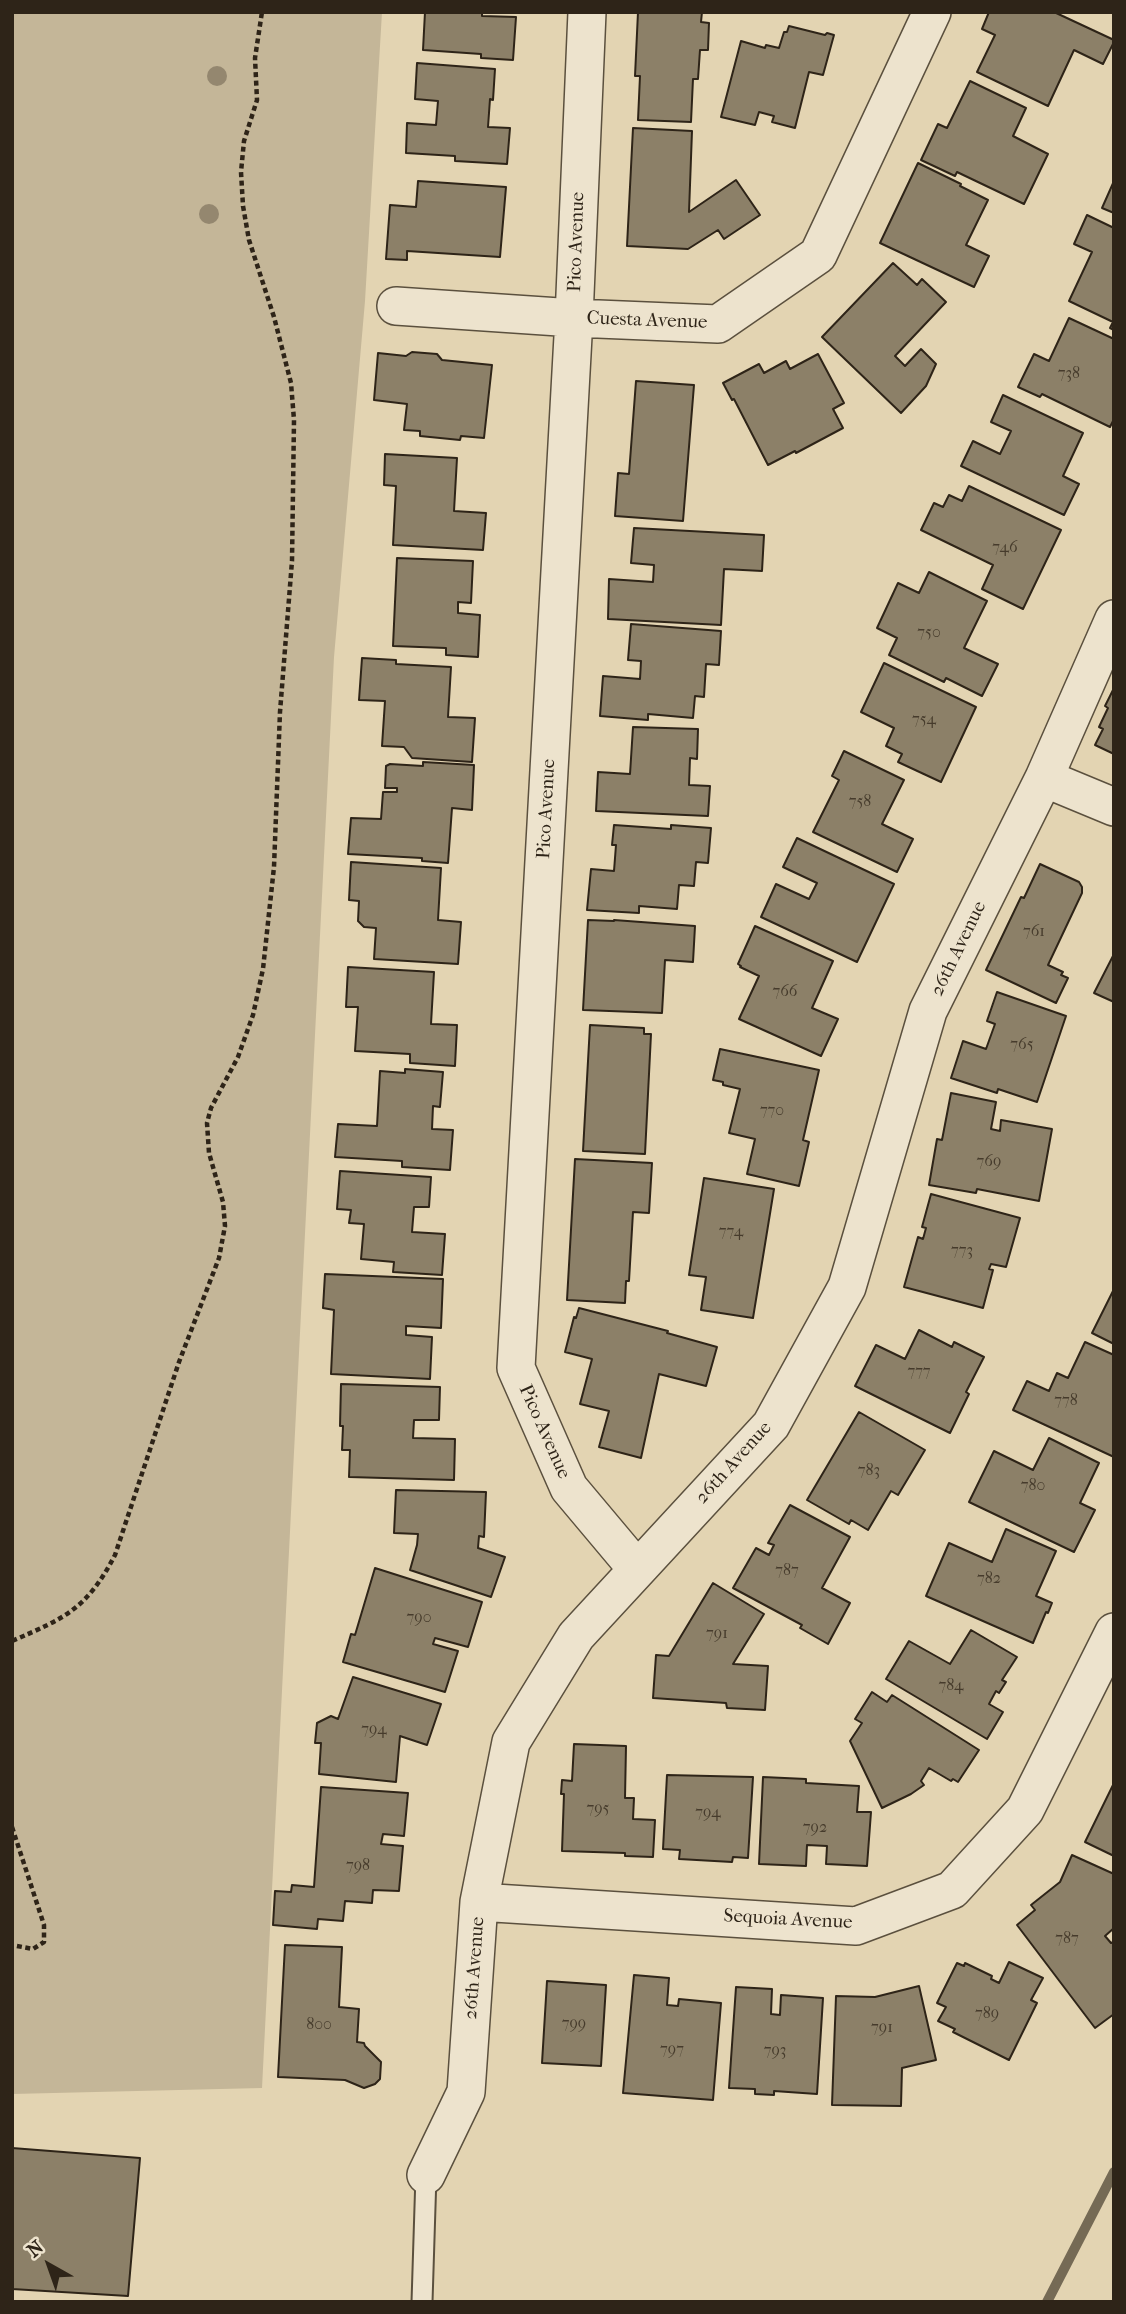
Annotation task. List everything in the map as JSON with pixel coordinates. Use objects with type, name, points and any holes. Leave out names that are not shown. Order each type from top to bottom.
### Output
[{"type":"street","name":"Pico Avenue","points":[[587,12],[574,318],[516,1368],[569,1488],[637,1569]]},
{"type":"street","name":"Cuesta Avenue","points":[[397,306],[718,324],[818,255],[932,12]]},
{"type":"street","name":"26th Avenue","points":[[426,2175],[466,2092],[480,1902],[511,1742],[576,1636],[771,1424],[847,1287],[928,1011],[1044,778],[1114,619]]},
{"type":"street","points":[[1044,778],[1114,807]]},
{"type":"street","name":"Sequoia Avenue","points":[[480,1902],[856,1926],[952,1890],[1026,1810],[1114,1632]]},
{"type":"lane","name":"26th Avenue","points":[[422,2302],[426,2175]]},
{"type":"path","points":[[12,1642],[75,1610],[96,1588],[115,1555],[179,1362],[219,1258],[225,1226],[223,1202],[209,1153],[207,1123],[211,1108],[238,1057],[253,1015],[262,969],[274,867],[280,712],[292,561],[294,420],[291,383],[274,317],[249,240],[241,172],[244,141],[257,100],[255,58],[262,12]]},
{"type":"path","points":[[12,1827],[44,1925],[45,1936],[44,1942],[33,1949],[12,1945]]},
{"type":"shaded area","points":[[12,12],[382,12],[365,301],[334,657],[262,2088],[12,2094]]},
{"type":"building","points":[[425,12],[482,12],[482,16],[516,17],[513,60],[481,58],[481,54],[423,50]]},
{"type":"building","points":[[638,12],[702,12],[701,22],[709,23],[708,50],[700,50],[698,79],[693,79],[691,122],[638,120],[640,76],[635,76]]},
{"type":"building","points":[[989,12],[1054,12],[1114,42],[1103,64],[1074,50],[1048,106],[977,72],[995,35],[982,29]]},
{"type":"building","points":[[789,26],[834,35],[823,75],[809,72],[795,128],[772,122],[774,116],[759,112],[755,125],[721,117],[741,41],[765,48],[766,45],[779,48]]},
{"type":"building","points":[[417,63],[495,69],[488,127],[510,128],[507,164],[455,161],[455,156],[406,153],[407,123],[436,125],[438,101],[415,99]]},
{"type":"building","points":[[970,81],[1026,108],[1013,136],[1048,154],[1024,204],[957,172],[955,176],[921,160],[938,124],[947,128]]},
{"type":"building","points":[[633,128],[692,131],[689,212],[736,180],[760,215],[724,239],[718,230],[688,249],[627,246]]},
{"type":"building","points":[[918,163],[988,200],[966,245],[989,256],[974,287],[880,243]]},
{"type":"building","points":[[418,181],[506,187],[500,257],[407,251],[407,260],[386,259],[390,205],[416,207]]},
{"type":"building","points":[[1114,181],[1114,213],[1102,208]]},
{"type":"building","points":[[1087,215],[1114,228],[1114,330],[1110,328],[1113,322],[1069,301],[1092,252],[1074,244]]},
{"type":"building","points":[[893,263],[917,285],[922,279],[946,302],[895,356],[905,366],[921,349],[936,364],[926,386],[901,413],[822,337]]},
{"type":"building","points":[[1069,318],[1114,339],[1114,419],[1110,427],[1042,394],[1040,397],[1018,387],[1034,354],[1049,361]]},
{"type":"building","points":[[412,352],[437,354],[442,360],[492,365],[484,438],[461,436],[460,440],[420,436],[420,431],[404,430],[407,404],[374,400],[378,353],[406,356]]},
{"type":"building","points":[[818,354],[844,403],[833,409],[843,428],[768,465],[723,383],[759,364],[764,373],[786,361],[790,369]]},
{"type":"building","points":[[636,381],[694,385],[683,521],[615,516],[618,473],[629,474]]},
{"type":"building","points":[[1003,395],[1083,433],[1063,476],[1079,484],[1064,515],[961,466],[973,441],[1000,454],[1011,431],[991,422]]},
{"type":"building","points":[[385,454],[457,458],[454,511],[486,513],[483,550],[393,545],[396,486],[384,485]]},
{"type":"building","points":[[969,486],[1061,530],[1023,609],[982,589],[993,565],[921,530],[934,503],[943,507],[949,495],[962,501]]},
{"type":"building","points":[[634,528],[764,535],[762,571],[724,569],[721,625],[608,619],[609,579],[653,582],[654,565],[631,563]]},
{"type":"building","points":[[397,558],[473,561],[471,603],[458,602],[458,613],[480,615],[478,657],[446,655],[446,648],[393,646]]},
{"type":"building","points":[[929,572],[987,601],[964,648],[998,664],[982,696],[946,678],[944,682],[889,655],[897,638],[877,628],[898,583],[919,593]]},
{"type":"building","points":[[631,624],[721,631],[719,665],[706,664],[704,697],[695,696],[693,718],[648,714],[648,720],[600,716],[603,676],[640,679],[641,661],[628,660]]},
{"type":"building","points":[[362,658],[396,660],[396,664],[451,667],[448,717],[475,718],[472,762],[412,758],[404,747],[382,746],[385,701],[359,700]]},
{"type":"building","points":[[884,663],[976,707],[941,782],[898,762],[902,754],[886,746],[894,728],[861,712]]},
{"type":"building","points":[[1114,688],[1114,754],[1095,745],[1103,729],[1099,727],[1108,708],[1105,706]]},
{"type":"building","points":[[633,727],[698,729],[697,759],[690,758],[689,785],[710,786],[708,816],[596,811],[598,772],[630,774]]},
{"type":"building","points":[[844,751],[904,780],[882,824],[913,839],[897,872],[813,832],[839,780],[832,776]]},
{"type":"building","points":[[423,762],[474,765],[472,810],[452,808],[448,863],[422,861],[422,858],[348,854],[351,818],[381,819],[383,792],[397,792],[397,788],[385,788],[386,766],[423,766]]},
{"type":"building","points":[[614,825],[671,829],[671,825],[711,828],[708,863],[696,862],[694,886],[679,885],[677,909],[639,906],[639,913],[587,910],[591,869],[614,871]]},
{"type":"building","points":[[797,838],[894,884],[857,962],[761,917],[776,884],[809,899],[817,883],[783,867]]},
{"type":"building","points":[[351,862],[441,868],[438,920],[461,922],[458,964],[374,959],[376,928],[364,927],[358,921],[359,901],[349,900]]},
{"type":"building","points":[[1040,864],[1079,882],[1082,887],[1082,893],[1048,965],[1063,972],[1061,975],[1068,978],[1056,1003],[986,970]]},
{"type":"building","points":[[588,920],[695,926],[693,962],[665,960],[662,1013],[583,1010]]},
{"type":"building","points":[[755,926],[833,961],[812,1008],[838,1019],[821,1056],[739,1019],[759,976],[738,964]]},
{"type":"building","points":[[1114,954],[1114,1002],[1094,993]]},
{"type":"building","points":[[348,967],[434,972],[431,1024],[457,1025],[455,1066],[410,1063],[410,1054],[355,1051],[358,1007],[346,1007]]},
{"type":"building","points":[[997,992],[1066,1016],[1037,1102],[951,1078],[963,1041],[986,1049],[995,1024],[987,1021]]},
{"type":"building","points":[[590,1025],[644,1028],[644,1034],[651,1034],[645,1154],[583,1151]]},
{"type":"building","points":[[720,1049],[819,1070],[803,1140],[809,1142],[799,1186],[747,1174],[755,1139],[729,1133],[740,1089],[713,1080]]},
{"type":"building","points":[[405,1069],[443,1072],[440,1107],[433,1106],[432,1129],[453,1130],[450,1170],[402,1167],[402,1161],[335,1157],[338,1124],[377,1126],[380,1071],[405,1073]]},
{"type":"building","points":[[951,1093],[996,1102],[991,1129],[1000,1131],[1001,1120],[1052,1129],[1039,1201],[977,1189],[976,1193],[929,1185],[937,1139],[942,1140]]},
{"type":"building","points":[[575,1159],[652,1163],[649,1213],[633,1212],[625,1303],[567,1300]]},
{"type":"building","points":[[340,1171],[431,1177],[429,1207],[414,1207],[412,1232],[445,1234],[442,1275],[393,1272],[394,1262],[361,1259],[364,1224],[349,1223],[351,1210],[337,1209]]},
{"type":"building","points":[[704,1178],[774,1189],[753,1318],[701,1310],[706,1277],[689,1275]]},
{"type":"building","points":[[931,1194],[1020,1218],[1006,1267],[991,1264],[989,1269],[993,1270],[983,1308],[904,1287],[918,1237],[923,1239],[926,1228],[922,1227]]},
{"type":"building","points":[[325,1274],[443,1279],[441,1328],[406,1326],[406,1335],[432,1337],[430,1379],[331,1374],[334,1310],[323,1308]]},
{"type":"building","points":[[1114,1289],[1114,1344],[1092,1333]]},
{"type":"building","points":[[579,1308],[717,1347],[706,1386],[659,1374],[641,1458],[599,1447],[609,1411],[580,1404],[592,1359],[565,1352]]},
{"type":"building","points":[[919,1330],[952,1347],[954,1342],[984,1357],[966,1392],[969,1394],[950,1433],[855,1386],[876,1345],[905,1359]]},
{"type":"building","points":[[1085,1342],[1114,1355],[1114,1457],[1013,1410],[1027,1381],[1049,1391],[1057,1373],[1068,1378]]},
{"type":"building","points":[[341,1384],[440,1387],[439,1420],[414,1420],[413,1438],[455,1439],[454,1480],[349,1477],[350,1450],[342,1450]]},
{"type":"building","points":[[859,1412],[925,1450],[898,1495],[891,1491],[868,1530],[851,1520],[849,1524],[807,1500]]},
{"type":"building","points":[[1049,1438],[1099,1463],[1080,1503],[1095,1510],[1074,1552],[969,1502],[994,1451],[1033,1470]]},
{"type":"building","points":[[396,1490],[486,1492],[484,1537],[479,1536],[478,1548],[505,1557],[491,1597],[410,1570],[418,1534],[394,1533]]},
{"type":"building","points":[[790,1505],[850,1537],[822,1588],[850,1603],[828,1644],[800,1628],[802,1625],[733,1588],[756,1548],[769,1555],[774,1545],[768,1543]]},
{"type":"building","points":[[1006,1529],[1056,1551],[1036,1596],[1052,1603],[1033,1643],[926,1596],[949,1543],[992,1562]]},
{"type":"building","points":[[375,1568],[482,1602],[468,1647],[435,1638],[433,1644],[458,1651],[445,1692],[343,1662],[351,1634],[355,1635]]},
{"type":"building","points":[[713,1583],[764,1614],[733,1664],[768,1666],[765,1710],[727,1708],[726,1703],[653,1698],[656,1655],[669,1656]]},
{"type":"building","points":[[971,1630],[1017,1657],[1002,1680],[1006,1682],[999,1693],[996,1691],[989,1704],[1003,1712],[987,1739],[886,1679],[909,1641],[950,1664]]},
{"type":"building","points":[[353,1677],[441,1704],[427,1745],[400,1736],[396,1782],[319,1774],[321,1743],[315,1743],[317,1723],[331,1716],[338,1719]]},
{"type":"building","points":[[872,1692],[887,1702],[892,1695],[979,1750],[958,1782],[953,1779],[951,1781],[929,1768],[921,1781],[924,1785],[882,1808],[850,1741],[862,1723],[855,1719]]},
{"type":"building","points":[[574,1744],[626,1746],[625,1798],[634,1798],[633,1819],[655,1820],[653,1857],[625,1856],[625,1853],[562,1851],[562,1780],[572,1781]]},
{"type":"building","points":[[667,1775],[753,1777],[748,1858],[733,1857],[732,1862],[679,1859],[680,1850],[663,1849]]},
{"type":"building","points":[[763,1777],[859,1786],[857,1812],[871,1812],[867,1866],[826,1864],[827,1846],[807,1845],[806,1866],[759,1864]]},
{"type":"building","points":[[1114,1783],[1114,1856],[1085,1842]]},
{"type":"building","points":[[321,1787],[408,1793],[404,1836],[383,1834],[381,1844],[403,1846],[399,1891],[373,1890],[372,1903],[345,1901],[343,1921],[318,1919],[317,1929],[273,1925],[275,1891],[291,1892],[292,1885],[314,1887]]},
{"type":"building","points":[[1072,1855],[1114,1874],[1114,1928],[1105,1936],[1111,1943],[1114,1942],[1114,2014],[1095,2028],[1017,1925],[1035,1910],[1031,1905],[1060,1882]]},
{"type":"building","points":[[285,1945],[342,1947],[339,2007],[359,2009],[357,2042],[364,2043],[381,2062],[380,2079],[375,2084],[364,2088],[345,2080],[278,2077]]},
{"type":"building","points":[[1009,1962],[1043,1978],[1031,2000],[1037,2003],[1009,2060],[953,2032],[955,2029],[938,2021],[946,2007],[937,2003],[957,1963],[964,1966],[965,1963],[992,1976],[991,1979],[999,1983]]},
{"type":"building","points":[[634,1975],[669,1978],[667,2005],[678,2006],[679,1999],[721,2003],[713,2100],[623,2093]]},
{"type":"building","points":[[547,1981],[606,1985],[601,2066],[542,2063]]},
{"type":"building","points":[[919,1986],[936,2060],[902,2068],[901,2106],[832,2105],[836,1996],[875,1997]]},
{"type":"building","points":[[736,1987],[772,1989],[771,2014],[780,2015],[781,1995],[823,1998],[817,2094],[774,2091],[774,2095],[755,2094],[755,2089],[729,2088]]},
{"type":"building","points":[[12,2148],[140,2158],[128,2296],[12,2289]]},
{"type":"waterway","points":[[1047,2302],[1114,2172]]}]
